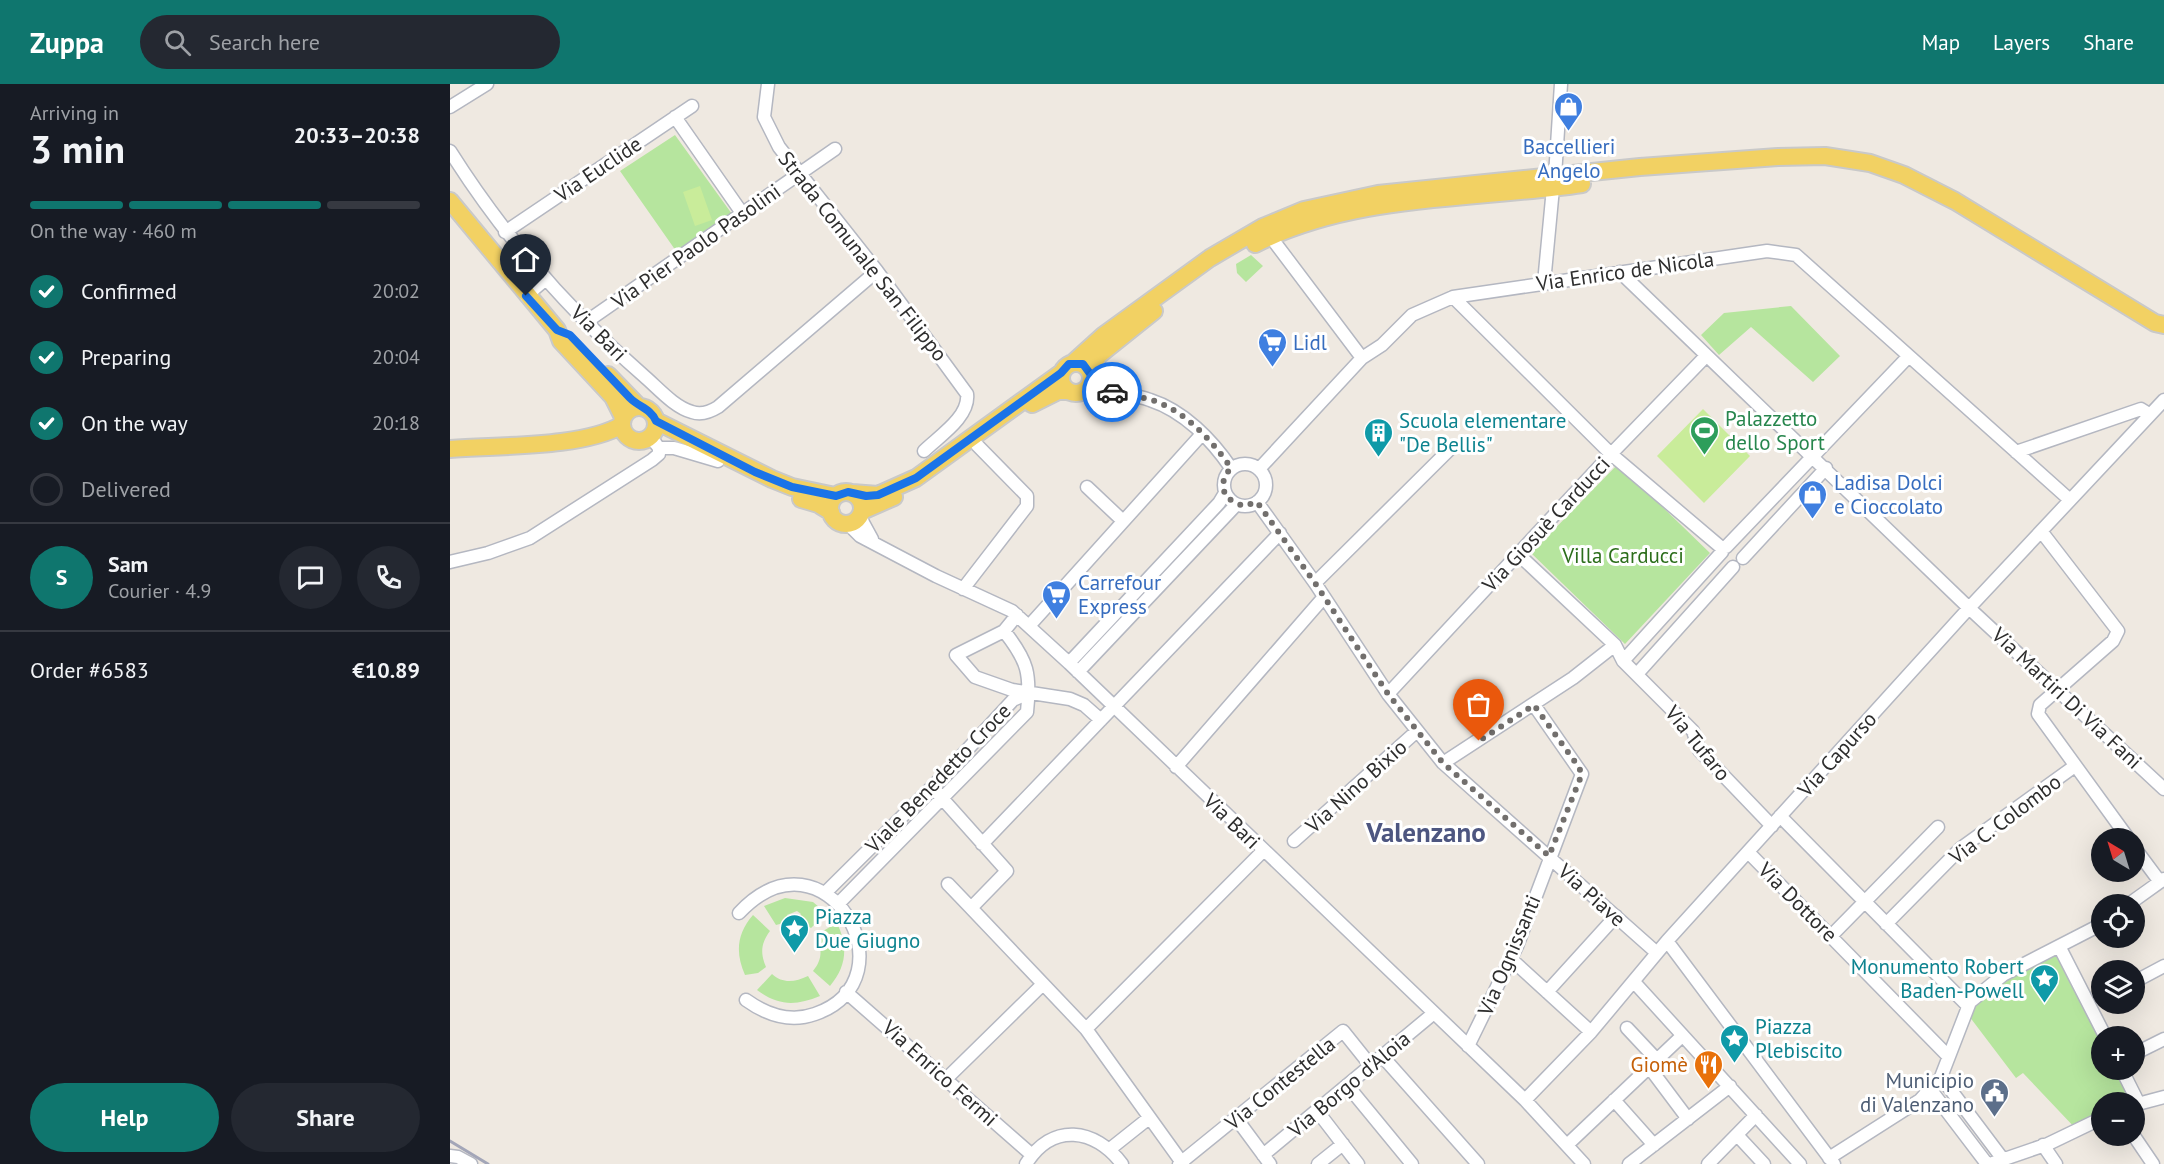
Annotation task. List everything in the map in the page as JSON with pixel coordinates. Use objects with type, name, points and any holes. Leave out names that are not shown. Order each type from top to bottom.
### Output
[{"type":"main road","points":[[450,449],[571,440],[644,440],[654,435],[677,440],[761,484],[818,504],[889,491],[916,478],[1038,400],[1058,391],[1074,392],[1088,388],[1090,373],[1099,355],[1154,311],[1230,258],[1270,236],[1310,221],[1361,209],[1554,182],[1640,167],[1677,167],[1778,157],[1825,156],[1870,163],[1904,175],[1955,201],[2161,328]]},
{"type":"main road","points":[[839,500],[837,521],[857,517],[923,482],[1067,368],[1113,328],[1201,265],[1244,237],[1280,219],[1321,205],[1356,197],[1554,182]]},
{"type":"main road","name":"Via Bari","points":[[450,202],[526,296],[557,330],[561,341],[613,397],[622,421]]},
{"type":"main road","name":"Via Bari","points":[[557,330],[570,335],[639,407]]},
{"type":"main road","points":[[1067,368],[1083,364],[1090,373]]},
{"type":"main road","points":[[1067,368],[1061,383],[1074,392]]},
{"type":"main road","points":[[571,440],[607,433],[622,421],[630,410],[639,407],[650,411],[654,435]]},
{"type":"main road","points":[[622,421],[625,434],[633,440]]},
{"type":"main road","points":[[654,435],[792,487],[839,500],[861,500],[857,517]]},
{"type":"street","points":[[450,107],[487,84]]},
{"type":"street","name":"Strada Comunale San Filippo","points":[[768,84],[765,119],[779,147],[877,271],[967,394],[967,402],[955,422],[924,451]]},
{"type":"street","points":[[1544,283],[1561,84]]},
{"type":"street","name":"Via Euclide","points":[[505,232],[692,106]]},
{"type":"street","points":[[675,117],[742,213]]},
{"type":"street","name":"Via Pier Paolo Pasolini","points":[[586,322],[835,149]]},
{"type":"street","name":"Via Bari","points":[[450,150],[505,232],[557,292],[586,322],[679,406],[697,413],[711,412],[718,407],[877,271]]},
{"type":"street","points":[[1270,236],[1362,358]]},
{"type":"street","name":"Via Enrico de Nicola","points":[[1259,469],[1362,358],[1382,345],[1412,315],[1454,297],[1767,251],[1796,255],[1908,357]]},
{"type":"street","name":"Via Martiri Di Via Fani","points":[[1620,272],[1706,357],[1814,456],[1969,608],[2164,789]]},
{"type":"street","points":[[526,296],[546,279]]},
{"type":"street","points":[[538,309],[557,292]]},
{"type":"street","points":[[1454,297],[1611,454],[1724,549]]},
{"type":"street","name":"Via Giosuè Carducci","points":[[1388,694],[1611,454],[1706,357]]},
{"type":"street","points":[[1518,554],[1615,645],[1623,661],[1724,549],[1908,357],[2070,500]]},
{"type":"street","points":[[1090,373],[1114,393]]},
{"type":"street","points":[[1074,392],[1114,393],[1151,400],[1185,418],[1231,468]]},
{"type":"street","points":[[2150,413],[2164,392]]},
{"type":"street","points":[[2150,413],[2164,400]]},
{"type":"street","points":[[2016,452],[2141,409],[2150,413]]},
{"type":"street","name":"Via Capurso","points":[[1525,1100],[1591,1032],[1657,953],[1748,852],[2150,413]]},
{"type":"street","points":[[955,422],[1027,496],[1027,506],[963,589]]},
{"type":"street","points":[[1029,626],[1202,434]]},
{"type":"street","points":[[450,562],[509,547],[545,530],[652,460],[658,454],[654,435]]},
{"type":"street","points":[[1315,583],[1449,450]]},
{"type":"street","points":[[1069,663],[1219,504],[1225,493],[1224,480],[1231,468],[1242,463],[1259,469],[1266,486],[1257,502],[1243,506],[1236,505],[1225,493]]},
{"type":"street","points":[[1637,674],[1826,468]]},
{"type":"street","points":[[1794,477],[1807,490]]},
{"type":"street","points":[[1087,487],[1123,521]]},
{"type":"street","name":"Via Piave","points":[[1257,502],[1315,583],[1388,694],[1443,763],[1657,953]]},
{"type":"street","points":[[1078,672],[1236,505]]},
{"type":"street","name":"Via Bari","points":[[857,517],[860,536],[1017,615],[1525,1100],[1584,1164]]},
{"type":"street","points":[[2041,531],[2118,631],[2113,641],[2040,705],[2038,714],[2121,828]]},
{"type":"street","points":[[982,844],[1280,533]]},
{"type":"street","points":[[1724,549],[1733,545],[1739,548],[1743,558]]},
{"type":"street","points":[[1724,549],[1723,563],[1733,567]]},
{"type":"street","points":[[1176,767],[1324,597]]},
{"type":"street","points":[[1017,615],[1004,631],[956,655],[975,677],[1029,693],[1070,699],[1084,705],[1101,720]]},
{"type":"street","points":[[1004,631],[1022,652],[1030,677],[1029,693]]},
{"type":"street","points":[[1645,637],[1660,650]]},
{"type":"street","points":[[1443,763],[1534,705],[1615,645]]},
{"type":"street","name":"Via Tufaro","points":[[1623,661],[1693,731],[1699,750],[1865,903],[1968,1006]]},
{"type":"street","name":"Viale Benedetto Croce","points":[[825,893],[932,787],[1013,700],[1029,693],[1027,712],[839,903]]},
{"type":"street","name":"Via Ognissanti","points":[[1468,1046],[1511,959],[1582,774],[1534,705]]},
{"type":"street","name":"Via Nino Bixio","points":[[1294,841],[1417,731]]},
{"type":"street","name":"Via C. Colombo","points":[[1886,924],[1961,848],[2076,766]]},
{"type":"street","points":[[932,787],[1007,871],[971,908]]},
{"type":"street","points":[[1831,936],[1938,827]]},
{"type":"street","points":[[1086,1029],[1263,851]]},
{"type":"street","name":"Via Dottore","points":[[1748,852],[1948,1056]]},
{"type":"street","points":[[2143,894],[2162,881],[2145,860]]},
{"type":"street","points":[[948,885],[1086,1029],[1181,1163]]},
{"type":"street","points":[[739,913],[751,900],[767,891],[782,886],[808,887],[825,893],[839,903],[851,918],[859,944],[857,969],[846,992],[822,1012],[799,1018],[769,1014],[746,1000]]},
{"type":"street","points":[[1547,992],[1616,916]]},
{"type":"street","points":[[1668,941],[1832,1161],[1920,1100],[1941,1077],[1970,1002],[2003,975],[2091,930]]},
{"type":"street","points":[[2059,946],[2100,1026]]},
{"type":"street","points":[[1511,959],[1591,1032]]},
{"type":"street","points":[[2145,976],[2164,966]]},
{"type":"street","points":[[1634,982],[1800,1164]]},
{"type":"street","points":[[945,1080],[1043,984]]},
{"type":"street","name":"Via Enrico Fermi","points":[[846,992],[879,1018],[1029,1159]]},
{"type":"street","name":"Via Borgo d'Aloia","points":[[1267,1160],[1347,1085],[1434,1013]]},
{"type":"street","points":[[1627,1028],[1653,1063],[1688,1119]]},
{"type":"street","name":"Via Contestella","points":[[1181,1163],[1342,1031],[1371,1066]]},
{"type":"street","points":[[1567,1145],[1682,1036]]},
{"type":"street","points":[[2145,1048],[2164,1039]]},
{"type":"street","points":[[1383,1057],[1478,1164]]},
{"type":"street","points":[[1941,1077],[2002,1158]]},
{"type":"street","points":[[1347,1085],[1412,1164]]},
{"type":"street","points":[[1629,1164],[1730,1086]]},
{"type":"street","points":[[1930,1089],[1988,1164],[2043,1146],[2091,1123]]},
{"type":"street","points":[[2145,1103],[2164,1097]]},
{"type":"street","points":[[1614,1100],[1654,1145]]},
{"type":"street","points":[[1318,1112],[1358,1164]]},
{"type":"street","points":[[1713,1162],[1756,1114]]},
{"type":"street","points":[[1110,1149],[1149,1118]]},
{"type":"street","points":[[1236,1118],[1267,1160]]},
{"type":"street","points":[[1029,1159],[1052,1139],[1064,1135],[1081,1135],[1096,1139],[1110,1149],[1122,1164]]},
{"type":"street","points":[[1737,1135],[1764,1164]]},
{"type":"street","points":[[1318,1164],[1342,1144]]},
{"type":"street","points":[[2043,1146],[2056,1164]]},
{"type":"street","points":[[2141,1146],[2153,1164]]},
{"type":"street","points":[[450,1156],[458,1156],[471,1164]]},
{"type":"green space","points":[[675,135],[732,214],[676,251],[620,171]]},
{"type":"green space","points":[[700,186],[712,220],[695,226],[683,192]]},
{"type":"green space","points":[[1251,255],[1263,266],[1246,282],[1237,273],[1236,264]]},
{"type":"green space","points":[[1791,306],[1840,356],[1813,382],[1751,327],[1719,355],[1701,335],[1724,313]]},
{"type":"green space","name":"Palazzetto dello Sport","points":[[1703,409],[1750,456],[1704,503],[1657,456]]},
{"type":"green space","name":"Villa Carducci","points":[[1618,464],[1710,553],[1625,644],[1531,553]]},
{"type":"green space","points":[[785,898],[813,902],[826,913],[811,928],[797,920],[801,914],[797,911],[787,915],[791,921],[776,925],[764,906]]},
{"type":"green space","points":[[753,915],[770,931],[762,948],[766,967],[758,973],[745,975],[740,959],[739,944],[744,929]]},
{"type":"green space","points":[[837,923],[843,940],[844,956],[840,971],[830,986],[813,971],[819,962],[820,953],[816,935]]},
{"type":"green space","points":[[2059,946],[2097,1026],[2091,1026],[2091,1080],[2126,1080],[2130,1092],[2091,1092],[2091,1123],[2077,1130],[2023,1073],[2016,1078],[1969,1016],[1970,1002]]},
{"type":"green space","points":[[772,974],[789,981],[808,976],[820,996],[795,1003],[772,999],[757,990]]},
{"type":"railway","points":[[450,1141],[488,1164]]},
{"type":"way so far","points":[[1112,392],[1151,400],[1185,418],[1207,438],[1231,468],[1226,473],[1223,486],[1227,498],[1236,505],[1243,506],[1257,502],[1315,583],[1388,694],[1443,763],[1549,856],[1582,774],[1578,766],[1534,705],[1479,741]]},
{"type":"place","name":"Baccellieri Angelo","points":[[1569,132]]},
{"type":"place","name":"Lidl","points":[[1272,368]]},
{"type":"place","name":"Palazzetto dello Sport","points":[[1704,456]]},
{"type":"place","name":"Scuola elementare \"De Bellis\"","points":[[1378,458]]},
{"type":"place","name":"Ladisa Dolci e Cioccolato","points":[[1813,520]]},
{"type":"place","name":"Carrefour Express","points":[[1057,620]]},
{"type":"place","name":"Piazza Due Giugno","points":[[794,954]]},
{"type":"place","name":"Monumento Robert Baden-Powell","points":[[2045,1004]]},
{"type":"place","name":"Piazza Plebiscito","points":[[1734,1064]]},
{"type":"place","name":"Giomè","points":[[1709,1090]]},
{"type":"place","name":"Municipio di Valenzano","points":[[1995,1118]]},
{"type":"district","name":"Valenzano","points":[[1426,832]]},
{"type":"route","points":[[526,296],[557,330],[570,335],[639,407],[650,411],[656,421],[772,479],[816,493],[836,496],[843,492],[866,496],[878,495],[916,478],[1061,373],[1069,364],[1083,364],[1091,375],[1112,392]]}]
